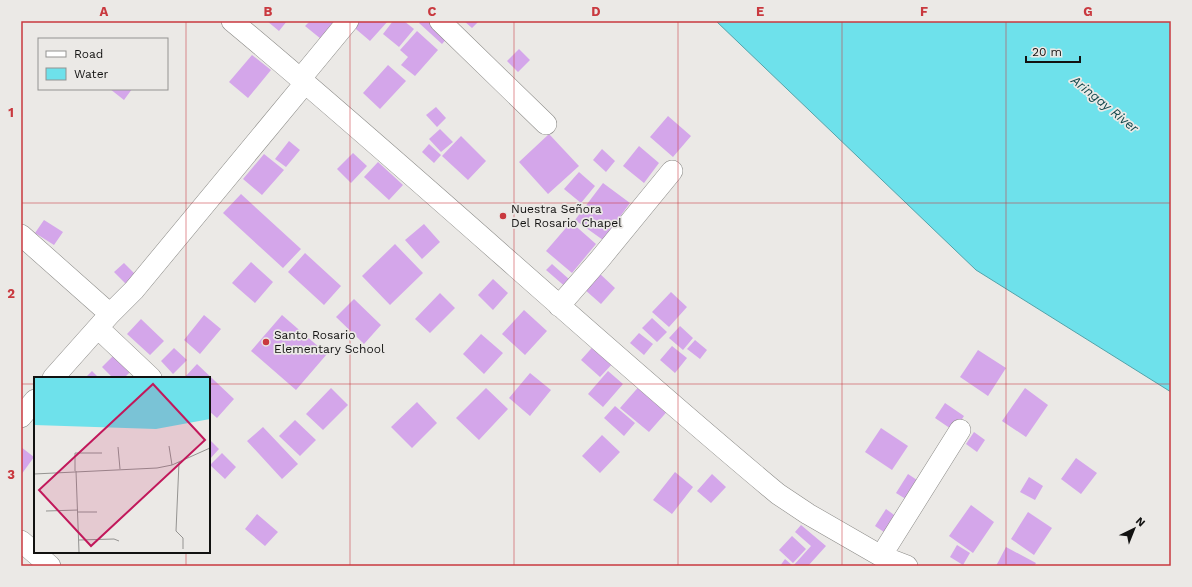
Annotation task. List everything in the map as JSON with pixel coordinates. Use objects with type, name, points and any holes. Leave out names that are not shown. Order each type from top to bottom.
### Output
[{"type":"street","points":[[232,21],[304,80],[559,306],[778,494],[808,514],[881,556],[907,566]]},
{"type":"street","points":[[53,377],[134,290],[304,80],[348,21]]},
{"type":"street","points":[[440,21],[546,124]]},
{"type":"street","points":[[559,306],[672,171]]},
{"type":"street","points":[[21,235],[104,321],[150,377]]},
{"type":"street","points":[[21,417],[34,401]]},
{"type":"street","points":[[881,556],[960,430]]},
{"type":"street","points":[[21,541],[34,552]]},
{"type":"street","points":[[35,553],[50,566]]},
{"type":"water","name":"Aringay River","points":[[716,21],[1171,21],[1171,392],[976,270]]},
{"type":"building","points":[[267,21],[287,21],[279,31]]},
{"type":"building","points":[[310,21],[337,21],[326,43],[305,26]]},
{"type":"building","points":[[353,21],[388,21],[370,41],[350,24]]},
{"type":"building","points":[[393,21],[404,21],[414,29],[399,47],[383,34]]},
{"type":"building","points":[[421,21],[435,21],[450,35],[442,44],[419,23]]},
{"type":"building","points":[[464,21],[479,21],[472,28]]},
{"type":"building","points":[[417,31],[438,50],[415,76],[401,65],[408,57],[400,50]]},
{"type":"building","points":[[519,49],[530,60],[518,72],[507,61]]},
{"type":"building","points":[[252,55],[271,70],[248,98],[229,82]]},
{"type":"building","points":[[388,65],[406,81],[380,109],[363,93]]},
{"type":"building","points":[[111,90],[131,90],[124,100]]},
{"type":"building","points":[[436,107],[446,118],[437,127],[426,115]]},
{"type":"building","points":[[668,116],[691,136],[673,157],[650,137]]},
{"type":"building","points":[[440,129],[453,142],[441,152],[429,139]]},
{"type":"building","points":[[549,134],[579,166],[548,194],[519,162]]},
{"type":"building","points":[[461,136],[486,161],[468,180],[442,156]]},
{"type":"building","points":[[289,141],[300,150],[286,167],[275,159]]},
{"type":"building","points":[[429,144],[441,155],[434,163],[422,152]]},
{"type":"building","points":[[639,146],[659,163],[644,183],[623,166]]},
{"type":"building","points":[[602,149],[615,161],[606,172],[593,160]]},
{"type":"building","points":[[353,153],[367,166],[351,183],[337,169]]},
{"type":"building","points":[[264,154],[284,170],[262,195],[243,179]]},
{"type":"building","points":[[378,162],[403,185],[389,200],[364,177]]},
{"type":"building","points":[[579,172],[595,186],[581,203],[564,189]]},
{"type":"building","points":[[603,183],[630,203],[603,240],[575,220]]},
{"type":"building","points":[[241,194],[301,249],[283,268],[223,213]]},
{"type":"building","points":[[44,220],[63,232],[54,245],[35,233]]},
{"type":"building","points":[[571,222],[596,244],[572,273],[546,251]]},
{"type":"building","points":[[424,224],[440,242],[422,259],[405,240]]},
{"type":"building","points":[[395,244],[423,273],[390,305],[362,276]]},
{"type":"building","points":[[305,253],[341,286],[324,305],[288,272]]},
{"type":"building","points":[[251,262],[273,282],[255,303],[232,283]]},
{"type":"building","points":[[124,263],[136,275],[126,284],[114,272]]},
{"type":"building","points":[[552,264],[570,280],[568,289],[546,270]]},
{"type":"building","points":[[599,273],[615,288],[601,304],[584,289]]},
{"type":"building","points":[[493,279],[508,293],[493,310],[478,295]]},
{"type":"building","points":[[671,292],[687,307],[669,327],[652,312]]},
{"type":"building","points":[[440,293],[455,308],[430,333],[415,319]]},
{"type":"building","points":[[354,299],[381,325],[364,344],[336,317]]},
{"type":"building","points":[[524,310],[547,331],[525,355],[502,334]]},
{"type":"building","points":[[204,315],[221,329],[200,354],[184,340]]},
{"type":"building","points":[[282,315],[327,354],[296,390],[251,351]]},
{"type":"building","points":[[652,318],[667,332],[657,342],[642,328]]},
{"type":"building","points":[[141,319],[164,341],[150,355],[127,334]]},
{"type":"building","points":[[680,326],[693,338],[683,350],[669,338]]},
{"type":"building","points":[[639,333],[653,344],[644,355],[630,343]]},
{"type":"building","points":[[481,334],[503,353],[484,374],[463,354]]},
{"type":"building","points":[[695,340],[707,350],[700,359],[687,349]]},
{"type":"building","points":[[597,342],[616,360],[600,377],[581,360]]},
{"type":"building","points":[[672,346],[687,358],[675,373],[660,360]]},
{"type":"building","points":[[174,348],[187,360],[173,374],[161,361]]},
{"type":"building","points":[[978,350],[1006,368],[988,396],[960,377]]},
{"type":"building","points":[[117,352],[133,369],[125,377],[112,377],[102,367]]},
{"type":"building","points":[[197,364],[234,399],[217,418],[210,412],[210,377],[185,377]]},
{"type":"building","points":[[92,371],[98,377],[86,377]]},
{"type":"building","points":[[608,371],[623,384],[603,407],[588,394]]},
{"type":"building","points":[[530,373],[551,390],[530,416],[509,398]]},
{"type":"building","points":[[642,383],[671,407],[649,432],[620,408]]},
{"type":"building","points":[[331,388],[348,405],[323,430],[306,414]]},
{"type":"building","points":[[486,388],[508,409],[479,440],[456,418]]},
{"type":"building","points":[[1025,388],[1048,405],[1026,437],[1002,421]]},
{"type":"building","points":[[417,402],[437,423],[412,448],[391,427]]},
{"type":"building","points":[[945,403],[964,416],[954,431],[935,418]]},
{"type":"building","points":[[615,406],[635,423],[624,436],[604,418]]},
{"type":"building","points":[[295,420],[316,440],[300,456],[279,436]]},
{"type":"building","points":[[263,427],[298,464],[282,479],[247,441]]},
{"type":"building","points":[[881,428],[908,446],[892,470],[865,452]]},
{"type":"building","points":[[974,432],[985,440],[977,452],[966,444]]},
{"type":"building","points":[[602,435],[620,452],[600,473],[582,456]]},
{"type":"building","points":[[210,440],[219,449],[210,459]]},
{"type":"building","points":[[21,447],[34,457],[21,475]]},
{"type":"building","points":[[222,453],[236,467],[225,479],[210,465]]},
{"type":"building","points":[[1076,458],[1097,473],[1081,494],[1061,479]]},
{"type":"building","points":[[675,472],[693,487],[672,514],[653,500]]},
{"type":"building","points":[[712,474],[726,487],[711,503],[697,491]]},
{"type":"building","points":[[908,474],[920,482],[909,501],[896,493]]},
{"type":"building","points":[[1029,477],[1043,486],[1035,500],[1020,492]]},
{"type":"building","points":[[971,505],[994,522],[973,553],[949,536]]},
{"type":"building","points":[[886,509],[901,520],[890,536],[875,526]]},
{"type":"building","points":[[1028,512],[1052,528],[1034,555],[1011,539]]},
{"type":"building","points":[[257,514],[278,532],[265,546],[245,529]]},
{"type":"building","points":[[801,525],[826,546],[808,566],[793,566],[811,546],[795,532]]},
{"type":"building","points":[[792,536],[806,549],[793,563],[779,550]]},
{"type":"building","points":[[957,545],[970,553],[963,565],[950,557]]},
{"type":"building","points":[[1006,547],[1036,563],[1034,566],[996,566]]},
{"type":"building","points":[[785,559],[793,566],[780,566]]},
{"type":"place","name":"Nuestra Señora Del Rosario Chapel","points":[[503,216]]},
{"type":"place","name":"Santo Rosario Elementary School","points":[[266,342]]}]
